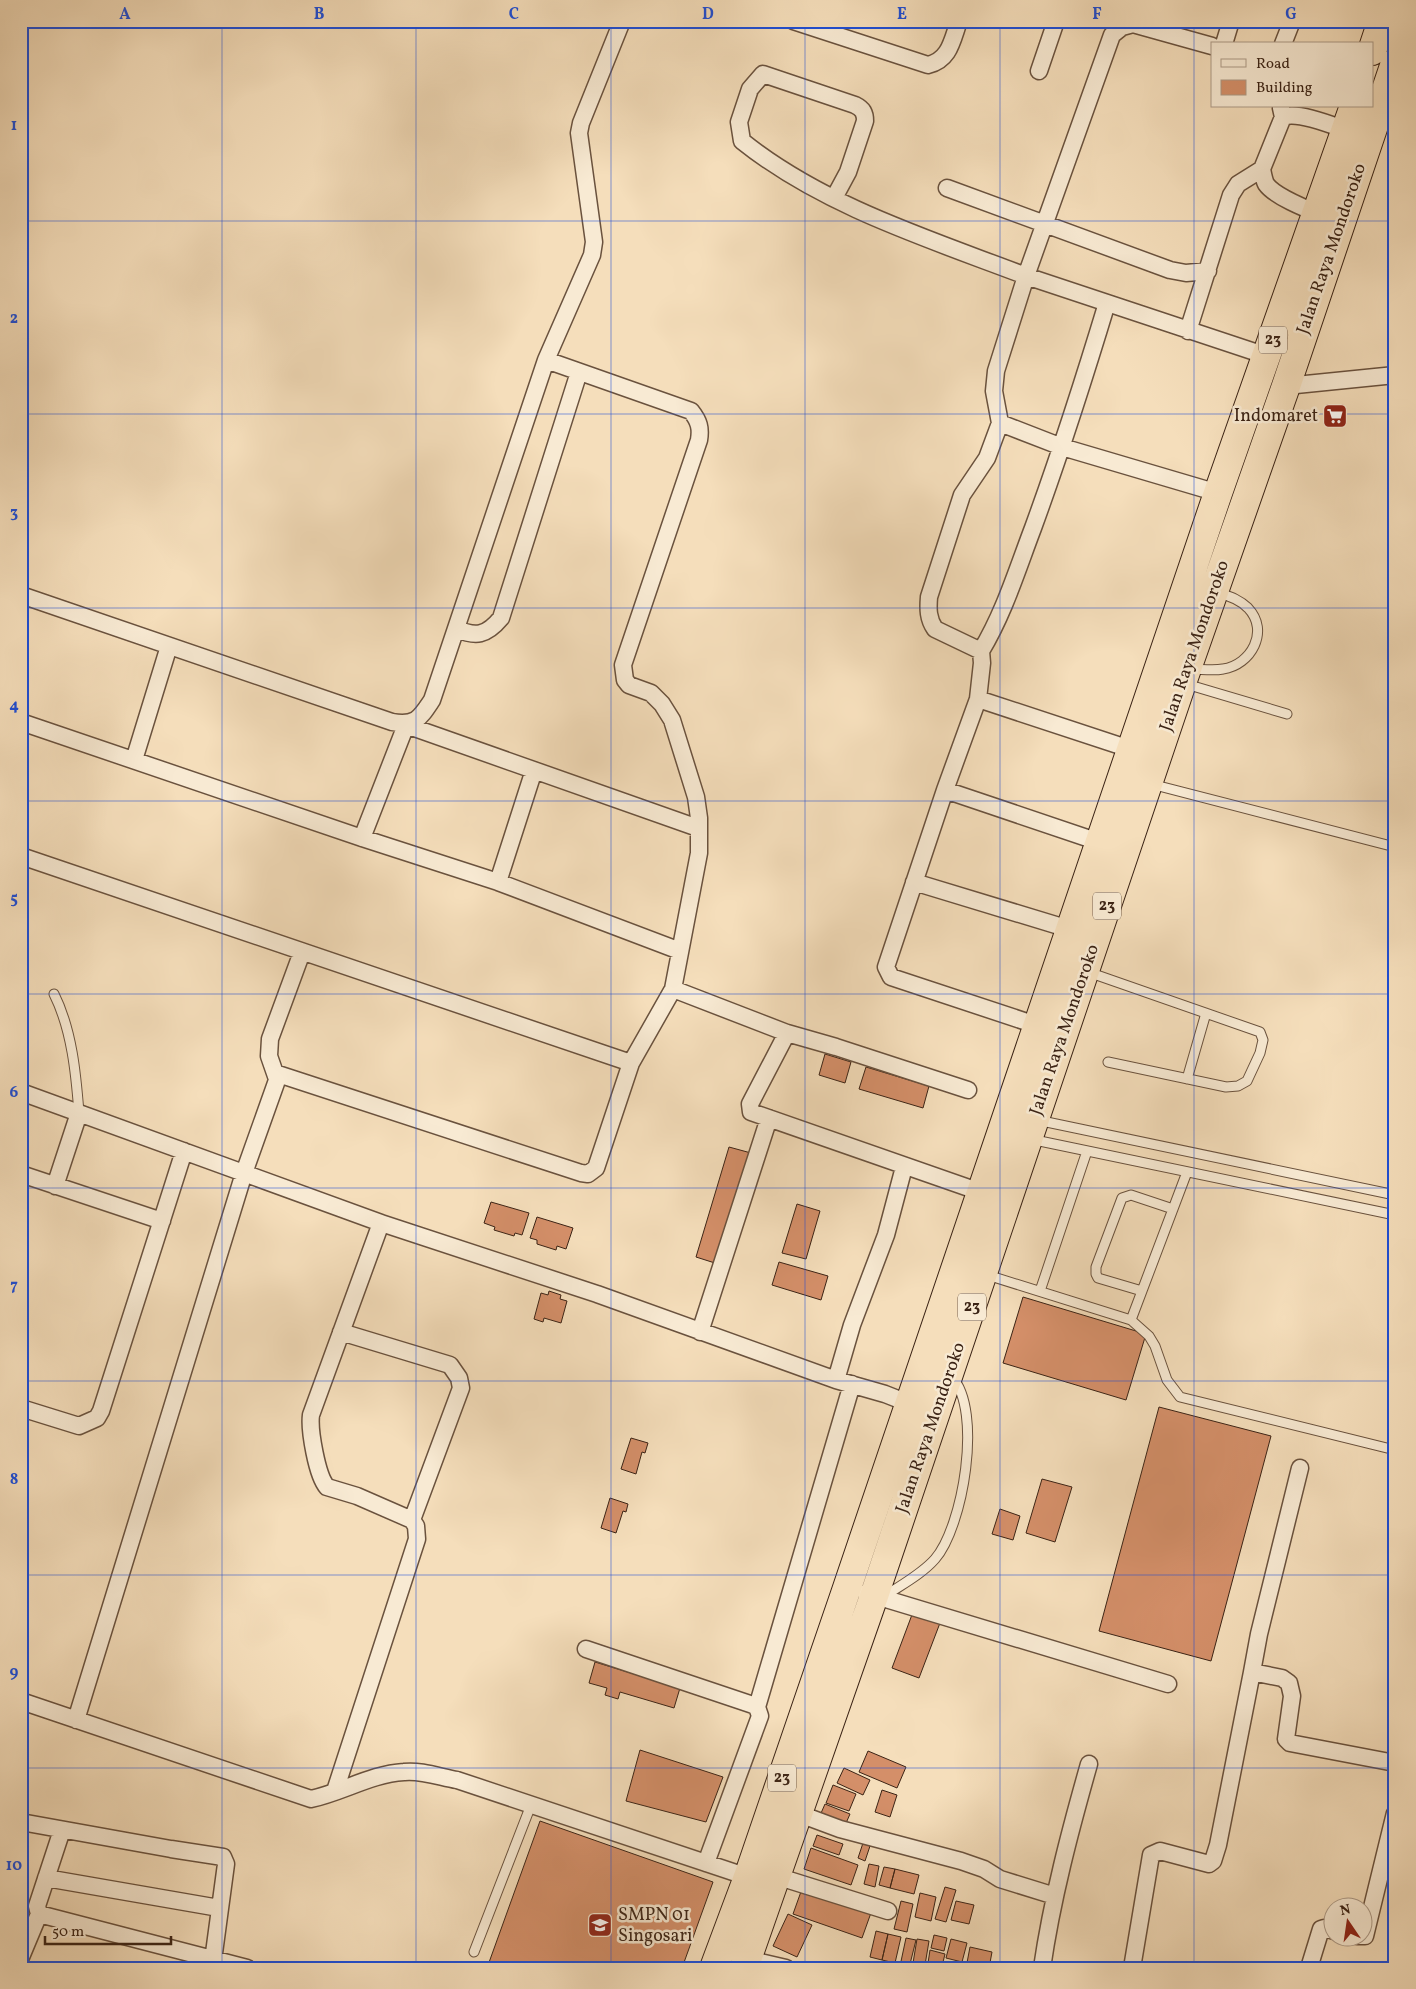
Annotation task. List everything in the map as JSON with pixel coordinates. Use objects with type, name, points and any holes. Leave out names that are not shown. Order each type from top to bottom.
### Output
[{"type":"highway","points":[[1374,45],[1382,21]]},
{"type":"highway","name":"Jalan Raya Mondoroko","points":[[714,1968],[748,1877],[909,1404],[936,1369],[983,1274],[1008,1200],[1023,1120],[1033,1035],[1071,966],[1149,784],[1157,758],[1173,677],[1218,493],[1227,467],[1267,356],[1329,218],[1395,63]]},
{"type":"highway","name":"Jalan Raya Mondoroko","points":[[746,1964],[798,1813],[878,1597],[936,1414],[936,1369],[981,1192],[1023,1120],[1057,1054],[1071,966],[1069,929],[1130,750],[1173,677],[1214,592],[1286,386],[1329,218],[1350,118]]},
{"type":"highway","points":[[1227,467],[1254,475]]},
{"type":"highway","points":[[1033,1035],[1057,1054]]},
{"type":"street","points":[[362,838],[406,724],[421,718],[432,700],[546,360],[592,254],[594,242],[578,134],[622,21]]},
{"type":"street","points":[[793,21],[928,66],[938,63],[946,56],[959,21]]},
{"type":"street","points":[[1039,71],[1056,21]]},
{"type":"street","points":[[1225,42],[1231,21]]},
{"type":"street","points":[[1284,42],[1292,21]]},
{"type":"street","points":[[981,651],[935,629],[931,624],[928,612],[929,597],[962,495],[987,458],[1000,423],[994,391],[996,371],[1026,276],[1112,35],[1122,27],[1133,24],[1211,46]]},
{"type":"street","points":[[834,198],[848,172],[862,130],[865,114],[862,109],[855,105],[763,74],[750,89],[739,122],[742,141],[764,158],[803,183],[834,198],[912,233],[1026,276],[1267,356]]},
{"type":"street","points":[[1329,218],[1271,189],[1265,182],[1262,169],[1282,112],[1314,120],[1350,118]]},
{"type":"street","points":[[1188,331],[1234,188],[1262,169]]},
{"type":"street","points":[[947,188],[1170,270],[1186,273],[1208,270]]},
{"type":"street","points":[[1033,1035],[891,977],[886,967],[945,790],[978,699],[982,662],[981,651],[993,630],[1011,589],[1062,447],[1107,303]]},
{"type":"street","points":[[275,1073],[588,1174],[596,1168],[631,1063],[673,990],[699,853],[696,797],[672,720],[662,704],[650,694],[629,685],[625,680],[622,665],[699,440],[698,420],[691,411],[546,360]]},
{"type":"street","points":[[456,629],[471,635],[480,633],[495,625],[501,618],[579,372]]},
{"type":"street","points":[[1286,386],[1395,375]]},
{"type":"street","points":[[1000,423],[1062,447],[1218,493]]},
{"type":"street","points":[[21,595],[392,722],[406,724],[698,828]]},
{"type":"street","points":[[134,760],[170,646]]},
{"type":"street","points":[[978,699],[1157,758]]},
{"type":"street","points":[[21,722],[362,838],[498,882],[680,951]]},
{"type":"street","points":[[498,882],[534,770]]},
{"type":"street","points":[[945,790],[1099,842]]},
{"type":"street","points":[[21,856],[631,1063]]},
{"type":"street","points":[[914,882],[1069,929]]},
{"type":"street","points":[[76,1720],[244,1173],[276,1083],[275,1073],[269,1056],[270,1039],[302,952]]},
{"type":"street","points":[[673,990],[787,1033],[968,1090]]},
{"type":"street","points":[[787,1033],[750,1104],[751,1112],[904,1167],[1008,1200]]},
{"type":"street","points":[[21,1092],[381,1223],[596,1294],[844,1382],[885,1394],[936,1414]]},
{"type":"street","points":[[55,1186],[79,1114]]},
{"type":"street","points":[[700,1332],[769,1118]]},
{"type":"street","points":[[21,1408],[79,1426],[97,1418],[101,1411],[184,1151]]},
{"type":"street","points":[[706,1863],[760,1716],[757,1708],[844,1382],[852,1325],[886,1235],[904,1167]]},
{"type":"street","points":[[21,1174],[162,1221]]},
{"type":"street","points":[[335,1791],[417,1539],[416,1526],[412,1520],[357,1496],[327,1487],[321,1478],[310,1425],[311,1415],[381,1223]]},
{"type":"street","points":[[341,1332],[450,1366],[459,1378],[460,1388],[412,1520]]},
{"type":"street","points":[[1132,1968],[1150,1855],[1160,1851],[1209,1864],[1213,1861],[1218,1845],[1259,1634],[1300,1468]]},
{"type":"street","points":[[847,1588],[1168,1684]]},
{"type":"street","points":[[586,1649],[753,1705],[757,1708]]},
{"type":"street","points":[[1252,1672],[1282,1678],[1289,1683],[1292,1696],[1286,1739],[1290,1743],[1395,1764]]},
{"type":"street","points":[[21,1701],[311,1799],[376,1776],[417,1772],[457,1780],[748,1877]]},
{"type":"street","points":[[1042,1968],[1066,1844],[1089,1764]]},
{"type":"street","points":[[798,1813],[840,1829],[961,1861],[984,1869],[1000,1879],[1055,1896]]},
{"type":"street","points":[[1374,1910],[1387,1872],[1395,1813]]},
{"type":"street","points":[[21,1822],[223,1857],[226,1864],[213,1964]]},
{"type":"street","points":[[21,1958],[39,1914],[37,1906],[62,1830]]},
{"type":"street","points":[[776,1876],[888,1911]]},
{"type":"street","points":[[46,1878],[220,1908]]},
{"type":"street","points":[[39,1914],[213,1964],[247,1968]]},
{"type":"street","points":[[1309,1968],[1320,1930],[1324,1928]]},
{"type":"street","points":[[746,1964],[786,1968]]},
{"type":"lane","points":[[1173,677],[1223,669],[1243,661],[1254,650],[1258,637],[1255,618],[1248,608],[1234,598],[1214,592]]},
{"type":"lane","points":[[1173,677],[1287,714]]},
{"type":"lane","points":[[1149,784],[1395,847]]},
{"type":"lane","points":[[1071,966],[1260,1032],[1263,1040],[1260,1053],[1247,1081],[1238,1086],[1226,1086],[1188,1079],[1108,1062]]},
{"type":"lane","points":[[54,994],[63,1012],[69,1040],[79,1114]]},
{"type":"lane","points":[[1188,1079],[1206,1013]]},
{"type":"lane","points":[[1023,1120],[1086,1151],[1395,1215]]},
{"type":"lane","points":[[1023,1120],[1395,1195]]},
{"type":"lane","points":[[1040,1291],[1086,1151]]},
{"type":"lane","points":[[1130,1320],[1187,1172]]},
{"type":"lane","points":[[1142,1291],[1098,1278],[1096,1274],[1096,1268],[1122,1198],[1131,1195],[1173,1210]]},
{"type":"lane","points":[[983,1274],[1130,1320],[1149,1336],[1155,1346],[1167,1380],[1180,1397],[1395,1450]]},
{"type":"lane","points":[[878,1597],[917,1575],[935,1560],[949,1538],[965,1476],[968,1425],[960,1387],[936,1369]]},
{"type":"lane","points":[[474,1952],[531,1804]]},
{"type":"building","points":[[825,1054],[851,1062],[845,1083],[819,1075]]},
{"type":"building","points":[[866,1067],[929,1086],[923,1108],[859,1089]]},
{"type":"building","points":[[729,1147],[751,1153],[718,1264],[696,1257]]},
{"type":"building","points":[[491,1202],[529,1213],[522,1235],[515,1233],[514,1236],[494,1230],[495,1227],[484,1223]]},
{"type":"building","points":[[797,1204],[820,1211],[806,1259],[782,1253]]},
{"type":"building","points":[[537,1217],[573,1228],[566,1249],[557,1246],[556,1250],[537,1244],[537,1240],[530,1238]]},
{"type":"building","points":[[779,1262],[828,1276],[821,1300],[772,1285]]},
{"type":"building","points":[[549,1291],[561,1295],[560,1299],[567,1301],[561,1323],[544,1318],[543,1322],[534,1319],[541,1293],[548,1295]]},
{"type":"building","points":[[1023,1297],[1146,1334],[1126,1400],[1003,1363]]},
{"type":"building","points":[[1159,1407],[1271,1436],[1211,1661],[1099,1631]]},
{"type":"building","points":[[631,1438],[648,1443],[645,1453],[642,1452],[636,1474],[621,1469]]},
{"type":"building","points":[[1042,1479],[1072,1487],[1055,1542],[1026,1533]]},
{"type":"building","points":[[610,1498],[628,1504],[626,1512],[623,1511],[616,1533],[601,1528]]},
{"type":"building","points":[[1000,1509],[1020,1516],[1013,1540],[992,1534]]},
{"type":"building","points":[[913,1612],[940,1623],[919,1678],[892,1668]]},
{"type":"building","points":[[595,1662],[680,1688],[674,1708],[620,1692],[618,1699],[605,1695],[607,1688],[589,1683]]},
{"type":"building","points":[[640,1750],[723,1777],[706,1822],[626,1801]]},
{"type":"building","points":[[868,1751],[906,1767],[897,1788],[859,1772]]},
{"type":"building","points":[[844,1768],[870,1780],[863,1795],[837,1783]]},
{"type":"building","points":[[833,1785],[856,1794],[849,1811],[826,1803]]},
{"type":"building","points":[[882,1790],[897,1795],[890,1817],[875,1812]]},
{"type":"building","points":[[825,1804],[850,1814],[843,1830],[818,1820]]},
{"type":"building","name":"SMPN 01 Singosari","points":[[540,1821],[713,1882],[682,1968],[487,1968]]},
{"type":"building","points":[[817,1835],[843,1844],[839,1855],[813,1846]]},
{"type":"building","points":[[863,1843],[870,1846],[865,1861],[858,1858]]},
{"type":"building","points":[[811,1848],[858,1865],[851,1885],[804,1869]]},
{"type":"building","points":[[869,1864],[879,1866],[875,1887],[864,1884]]},
{"type":"building","points":[[884,1867],[895,1869],[890,1888],[879,1885]]},
{"type":"building","points":[[895,1869],[919,1875],[914,1894],[890,1888]]},
{"type":"building","points":[[803,1886],[872,1910],[862,1938],[793,1914]]},
{"type":"building","points":[[945,1887],[956,1890],[946,1922],[935,1919]]},
{"type":"building","points":[[920,1893],[936,1897],[931,1921],[915,1917]]},
{"type":"building","points":[[901,1901],[913,1904],[907,1932],[894,1929]]},
{"type":"building","points":[[956,1901],[974,1905],[969,1924],[951,1920]]},
{"type":"building","points":[[788,1914],[812,1925],[797,1957],[773,1946]]},
{"type":"building","points":[[876,1931],[888,1934],[882,1960],[870,1957]]},
{"type":"building","points":[[888,1934],[901,1937],[895,1963],[882,1960]]},
{"type":"building","points":[[934,1935],[947,1938],[944,1951],[931,1948]]},
{"type":"building","points":[[906,1938],[916,1940],[909,1968],[900,1966]]},
{"type":"building","points":[[917,1939],[929,1941],[925,1965],[913,1963]]},
{"type":"building","points":[[951,1939],[967,1943],[962,1962],[946,1958]]},
{"type":"building","points":[[970,1947],[992,1952],[989,1968],[966,1968]]},
{"type":"building","points":[[930,1950],[945,1954],[942,1966],[928,1963]]},
{"type":"place","name":"Indomaret","points":[[1335,416]]},
{"type":"place","name":"SMPN 01 Singosari","points":[[600,1925]]}]
